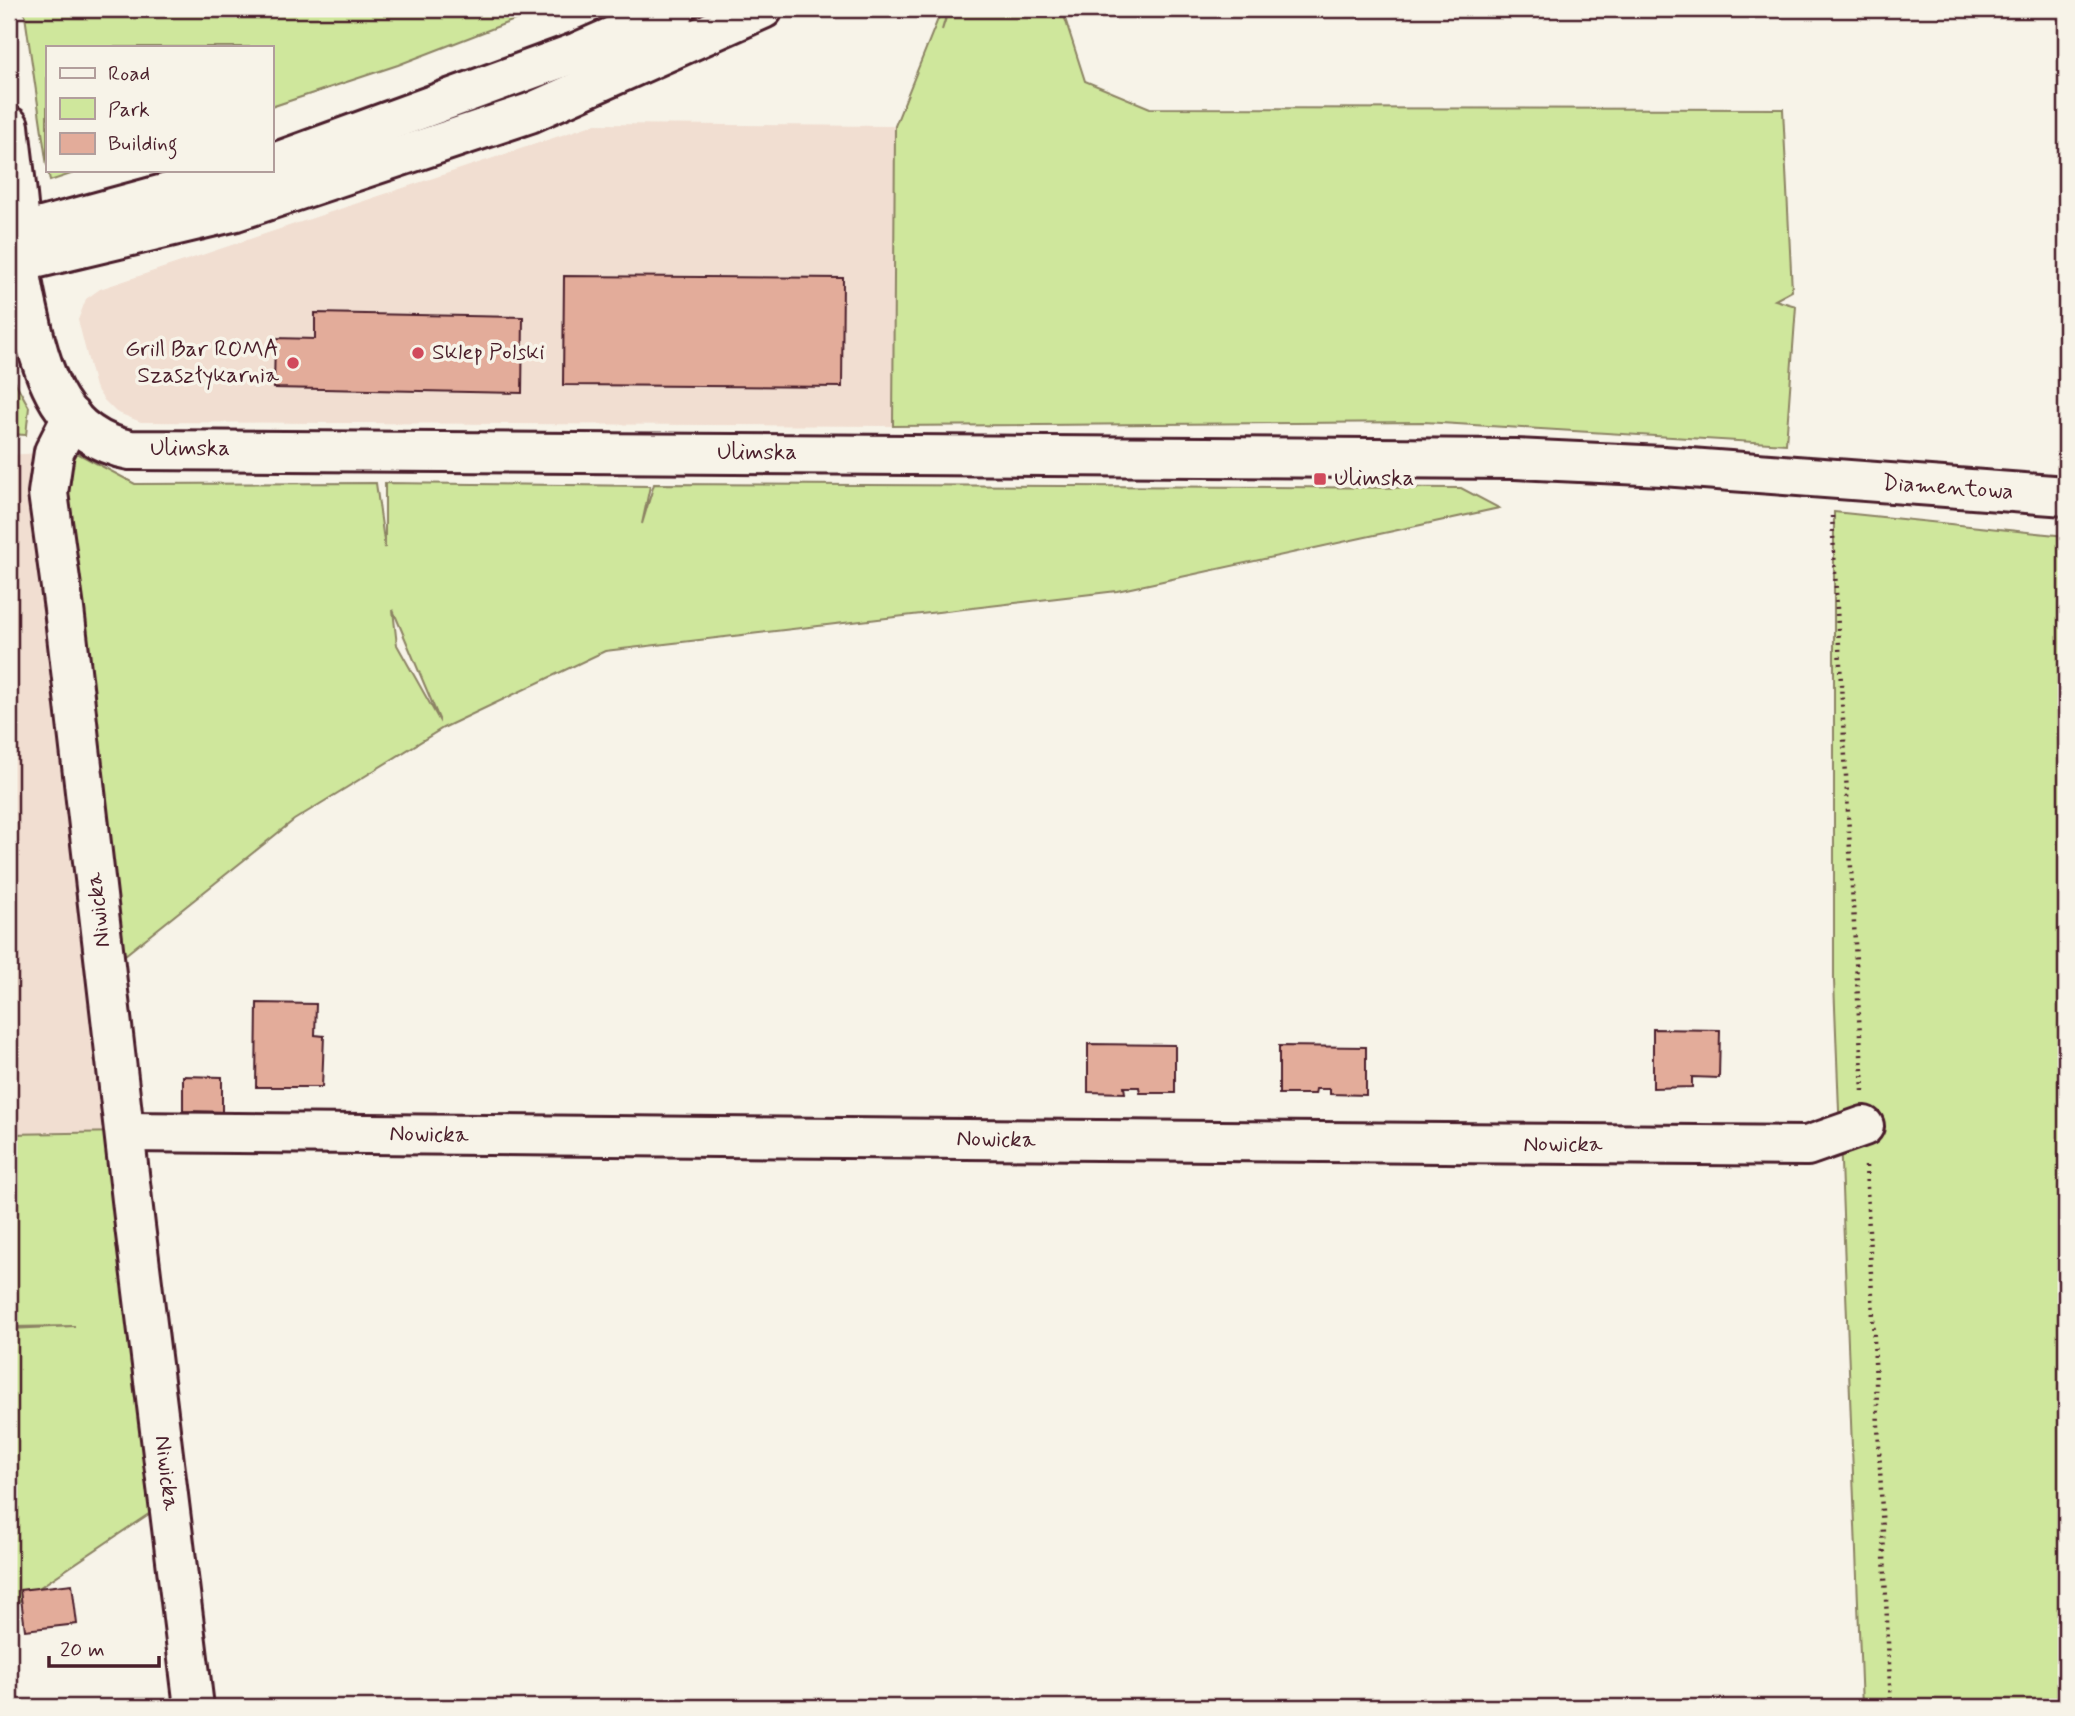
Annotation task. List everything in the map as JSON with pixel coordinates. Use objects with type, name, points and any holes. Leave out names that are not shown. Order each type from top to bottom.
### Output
[{"type":"street","points":[[273,163],[578,52],[677,9]]},
{"type":"street","points":[[14,249],[236,211],[530,113],[764,9]]},
{"type":"street","points":[[9,126],[14,249],[38,355],[50,388],[72,417]]},
{"type":"street","points":[[14,249],[246,172]]},
{"type":"street","name":"Ulimska","points":[[72,417],[103,442],[130,450],[1515,459],[1663,466],[1830,480]]},
{"type":"street","name":"Niwicka","points":[[72,417],[54,452],[48,493],[64,608],[194,1707]]},
{"type":"street","name":"Diamentowa","points":[[1830,480],[2066,496]]},
{"type":"street","name":"Nowicka","points":[[125,1132],[1807,1146],[1864,1126]]},
{"type":"shaded area","points":[[595,124],[895,126],[893,426],[141,422],[116,412],[95,387],[78,320],[86,299],[100,289]]},
{"type":"shaded area","points":[[54,452],[125,1132],[9,1134],[9,455]]},
{"type":"green space","points":[[24,9],[543,9],[398,65],[273,106],[273,46],[46,46],[46,159]]},
{"type":"green space","points":[[942,9],[948,9],[942,30],[949,9],[1062,9],[1085,81],[1150,108],[1783,109],[1792,291],[1775,300],[1796,306],[1786,444],[1424,422],[893,426],[895,126]]},
{"type":"green space","points":[[48,172],[77,172],[50,181]]},
{"type":"green space","points":[[9,371],[29,407],[26,435],[9,434]]},
{"type":"green space","points":[[64,446],[135,484],[376,483],[385,548],[385,483],[650,486],[642,524],[654,484],[1461,488],[1499,508],[1117,591],[605,651],[443,728],[294,820],[105,971],[60,471]],"holes":[[[393,610],[439,720],[397,645]]]},
{"type":"green space","points":[[1834,512],[2066,536],[2066,1707],[1862,1707],[1834,981]]},
{"type":"green space","points":[[125,1132],[174,1497],[9,1608],[9,1329],[75,1326],[9,1327],[9,1134]]},
{"type":"building","points":[[564,276],[843,278],[842,387],[563,385]]},
{"type":"building","points":[[315,313],[523,317],[522,393],[274,388],[275,338],[315,339]]},
{"type":"building","points":[[257,1003],[316,1004],[315,1035],[324,1036],[322,1087],[256,1087]]},
{"type":"building","points":[[1653,1029],[1720,1030],[1719,1078],[1692,1077],[1692,1087],[1653,1088]]},
{"type":"building","points":[[1088,1044],[1175,1045],[1175,1093],[1140,1093],[1139,1087],[1124,1087],[1125,1093],[1088,1092]]},
{"type":"building","points":[[1279,1046],[1366,1047],[1366,1095],[1330,1094],[1330,1089],[1316,1089],[1315,1094],[1279,1094]]},
{"type":"building","points":[[183,1076],[222,1077],[222,1112],[183,1111]]},
{"type":"building","points":[[72,1584],[77,1624],[25,1630],[20,1590]]},
{"type":"place","name":"Sklep Polski","points":[[418,353]]},
{"type":"place","name":"Grill Bar ROMA Szaszłykarnia","points":[[293,363]]},
{"type":"place","name":"Ulimska","points":[[1320,479]]}]
